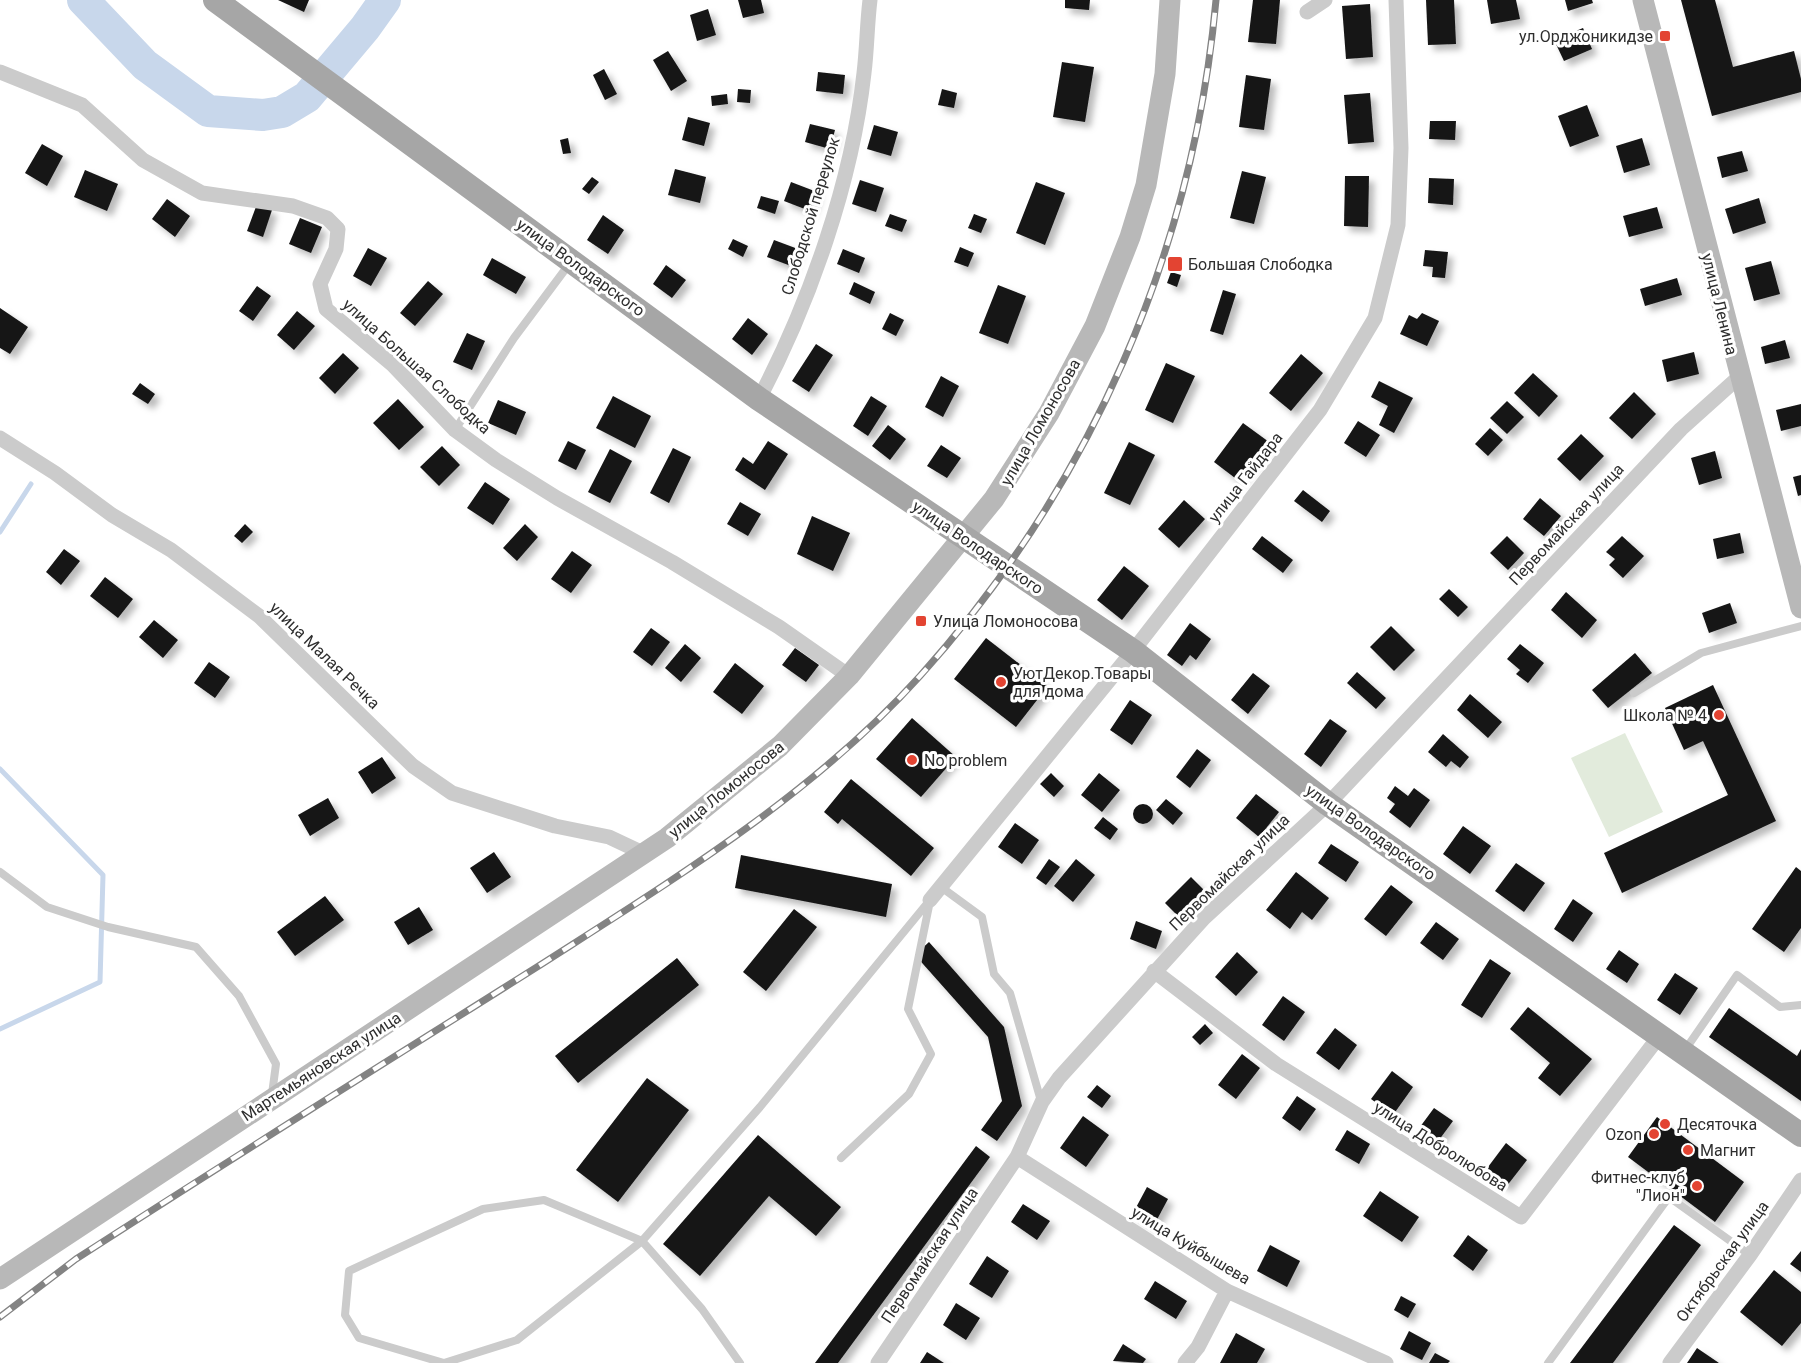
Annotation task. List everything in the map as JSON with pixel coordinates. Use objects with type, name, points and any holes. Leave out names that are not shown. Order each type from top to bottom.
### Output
[{"type":"main road","name":"улица Володарского","points":[[215,0],[289,52],[395,134],[572,260],[759,399],[1132,651],[1328,804],[1661,1034],[1801,1135]]},
{"type":"main road","name":"улица Ломоносова","points":[[643,853],[722,795],[780,746],[849,676],[994,499],[1025,453],[1095,326],[1146,185],[1157,133],[1165,74],[1170,0]]},
{"type":"main road","name":"улица Ленина","points":[[1643,0],[1739,377],[1801,608]]},
{"type":"main road","name":"Мартемьяновская улица","points":[[0,1280],[643,853]]},
{"type":"street","name":"Слободской переулок","points":[[759,399],[785,349],[838,197],[853,138],[864,74],[870,0]]},
{"type":"street","points":[[1307,12],[1325,0]]},
{"type":"street","name":"улица Гайдара","points":[[930,900],[1132,651],[1320,410],[1375,318],[1398,225],[1401,148],[1396,0]]},
{"type":"street","name":"улица Большая Слободка","points":[[0,72],[82,105],[143,160],[202,193],[293,206],[327,218],[338,229],[336,249],[320,284],[326,309],[393,365],[455,430],[496,460],[556,498],[672,562],[779,627],[849,676]]},
{"type":"street","name":"Первомайская улица","points":[[878,1363],[1017,1157],[1042,1102],[1059,1078],[1204,918],[1328,804],[1681,429],[1739,377]]},
{"type":"street","name":"улица Малая Речка","points":[[0,438],[55,473],[112,515],[171,550],[259,616],[413,766],[452,793],[555,826],[609,837],[643,853]]},
{"type":"street","name":"улица Добролюбова","points":[[1154,971],[1276,1064],[1521,1217],[1661,1034]]},
{"type":"street","name":"улица Куйбышева","points":[[1017,1157],[1227,1291],[1386,1363]]},
{"type":"street","name":"Октябрьская улица","points":[[1670,1363],[1750,1255],[1801,1180]]},
{"type":"street","points":[[1185,1363],[1198,1347],[1227,1291]]},
{"type":"lane","points":[[455,430],[514,338],[572,260]]},
{"type":"lane","points":[[1634,693],[1701,653],[1801,627]]},
{"type":"lane","points":[[0,872],[48,907],[108,927],[196,947],[238,996],[276,1064],[272,1098]]},
{"type":"lane","points":[[941,887],[982,917],[994,974],[1010,993],[1042,1102]]},
{"type":"lane","points":[[841,1158],[909,1094],[931,1054],[908,1009],[930,900]]},
{"type":"lane","points":[[740,1363],[702,1310],[642,1241],[544,1200],[483,1209],[349,1271],[345,1316],[359,1338],[444,1363],[517,1340],[642,1241],[759,1107],[930,900]]},
{"type":"lane","points":[[1684,1051],[1737,975],[1780,1007],[1801,1005]]},
{"type":"lane","points":[[1548,1363],[1669,1197],[1750,1255]]},
{"type":"green space","points":[[1625,733],[1663,812],[1609,837],[1571,758]]},
{"type":"building","points":[[278,0],[309,0],[304,12]]},
{"type":"building","points":[[738,0],[761,0],[764,13],[743,18]]},
{"type":"building","points":[[1065,0],[1090,0],[1089,10],[1065,8]]},
{"type":"building","points":[[1253,0],[1280,0],[1276,44],[1248,42]]},
{"type":"building","points":[[1426,0],[1454,0],[1456,44],[1428,45]]},
{"type":"building","points":[[1487,0],[1516,0],[1520,19],[1491,24]]},
{"type":"building","points":[[1565,0],[1592,0],[1593,3],[1568,11]]},
{"type":"building","points":[[1681,0],[1715,0],[1733,67],[1794,51],[1801,79],[1801,92],[1712,116]]},
{"type":"building","points":[[1370,4],[1373,57],[1346,59],[1342,6]]},
{"type":"building","points":[[708,9],[716,35],[697,41],[690,15]]},
{"type":"building","points":[[1583,28],[1592,49],[1564,61],[1554,40]]},
{"type":"building","points":[[668,51],[687,81],[671,91],[653,60]]},
{"type":"building","points":[[1062,62],[1094,67],[1085,122],[1053,117]]},
{"type":"building","points":[[604,69],[617,94],[605,100],[593,75]]},
{"type":"building","points":[[818,72],[845,75],[843,94],[816,91]]},
{"type":"building","points":[[1246,75],[1271,79],[1264,130],[1239,127]]},
{"type":"building","points":[[738,89],[751,90],[750,103],[737,102]]},
{"type":"building","points":[[942,89],[957,93],[954,108],[938,105]]},
{"type":"building","points":[[1370,93],[1374,142],[1348,144],[1344,95]]},
{"type":"building","points":[[727,94],[728,104],[712,106],[711,96]]},
{"type":"building","points":[[1587,105],[1599,136],[1570,147],[1558,116]]},
{"type":"building","points":[[688,117],[710,123],[704,146],[682,140]]},
{"type":"building","points":[[1430,121],[1456,121],[1455,140],[1429,139]]},
{"type":"building","points":[[810,124],[835,130],[830,149],[805,142]]},
{"type":"building","points":[[874,125],[898,132],[891,156],[867,149]]},
{"type":"building","points":[[568,138],[571,153],[563,154],[560,140]]},
{"type":"building","points":[[1642,138],[1650,165],[1624,173],[1616,146]]},
{"type":"building","points":[[42,144],[63,156],[47,186],[25,173]]},
{"type":"building","points":[[1742,151],[1748,171],[1722,178],[1717,157]]},
{"type":"building","points":[[675,169],[706,177],[700,203],[668,195]]},
{"type":"building","points":[[85,170],[118,184],[107,211],[74,197]]},
{"type":"building","points":[[1242,171],[1266,177],[1254,224],[1230,218]]},
{"type":"building","points":[[1345,176],[1369,176],[1368,227],[1344,226]]},
{"type":"building","points":[[592,177],[599,182],[589,194],[582,189]]},
{"type":"building","points":[[1429,178],[1454,179],[1453,205],[1428,203]]},
{"type":"building","points":[[860,180],[884,188],[876,212],[852,204]]},
{"type":"building","points":[[791,182],[817,192],[810,211],[784,201]]},
{"type":"building","points":[[1036,182],[1065,193],[1045,245],[1016,233]]},
{"type":"building","points":[[761,196],[779,201],[775,214],[757,208]]},
{"type":"building","points":[[1759,198],[1766,223],[1733,234],[1725,209]]},
{"type":"building","points":[[167,199],[190,216],[175,237],[152,219]]},
{"type":"building","points":[[257,204],[272,210],[263,237],[247,231]]},
{"type":"building","points":[[1657,207],[1663,228],[1629,237],[1623,216]]},
{"type":"building","points":[[890,214],[907,220],[902,232],[885,226]]},
{"type":"building","points":[[974,214],[987,219],[981,233],[968,228]]},
{"type":"building","points":[[603,215],[624,230],[608,254],[587,240]]},
{"type":"building","points":[[300,218],[322,227],[311,253],[289,244]]},
{"type":"building","points":[[733,239],[748,246],[743,257],[728,249]]},
{"type":"building","points":[[774,240],[798,249],[791,266],[767,257]]},
{"type":"building","points":[[960,247],[974,253],[968,267],[954,262]]},
{"type":"building","points":[[368,248],[387,258],[371,286],[353,276]]},
{"type":"building","points":[[843,249],[865,258],[859,273],[837,264]]},
{"type":"building","points":[[1425,250],[1448,252],[1445,278],[1432,277],[1433,267],[1423,266]]},
{"type":"building","points":[[492,258],[526,277],[516,294],[483,275]]},
{"type":"building","points":[[1771,261],[1780,294],[1754,301],[1745,268]]},
{"type":"building","points":[[666,265],[686,280],[672,298],[653,284]]},
{"type":"building","points":[[1171,272],[1181,275],[1177,287],[1167,283]]},
{"type":"building","points":[[1677,278],[1682,295],[1645,306],[1640,289]]},
{"type":"building","points":[[428,281],[443,294],[415,326],[400,313]]},
{"type":"building","points":[[854,282],[875,292],[870,304],[849,294]]},
{"type":"building","points":[[998,285],[1026,296],[1008,344],[979,333]]},
{"type":"building","points":[[257,286],[271,296],[253,321],[239,311]]},
{"type":"building","points":[[1223,290],[1236,294],[1223,335],[1210,331]]},
{"type":"building","points":[[0,308],[28,327],[10,354],[0,348]]},
{"type":"building","points":[[297,311],[315,326],[294,350],[277,335]]},
{"type":"building","points":[[890,313],[904,320],[896,336],[882,329]]},
{"type":"building","points":[[1422,313],[1439,321],[1427,346],[1400,334],[1409,315],[1417,319]]},
{"type":"building","points":[[748,318],[768,334],[752,355],[732,339]]},
{"type":"building","points":[[467,333],[485,341],[472,370],[453,362]]},
{"type":"building","points":[[1785,340],[1790,358],[1765,364],[1761,347]]},
{"type":"building","points":[[816,344],[833,355],[809,392],[792,381]]},
{"type":"building","points":[[1694,352],[1699,374],[1667,382],[1662,360]]},
{"type":"building","points":[[343,353],[359,368],[335,394],[319,378]]},
{"type":"building","points":[[1301,354],[1323,373],[1291,411],[1269,393]]},
{"type":"building","points":[[1166,363],[1195,376],[1173,423],[1145,410]]},
{"type":"building","points":[[1533,373],[1558,396],[1539,417],[1514,393]]},
{"type":"building","points":[[941,376],[959,386],[943,417],[925,407]]},
{"type":"building","points":[[1379,381],[1413,398],[1394,433],[1379,425],[1388,406],[1371,397]]},
{"type":"building","points":[[140,383],[155,394],[148,404],[132,394]]},
{"type":"building","points":[[1634,392],[1656,414],[1632,439],[1609,418]]},
{"type":"building","points":[[613,396],[651,416],[635,448],[596,428]]},
{"type":"building","points":[[871,396],[887,406],[868,436],[853,426]]},
{"type":"building","points":[[398,399],[424,427],[399,450],[373,423]]},
{"type":"building","points":[[498,400],[526,412],[516,435],[488,423]]},
{"type":"building","points":[[1507,401],[1524,417],[1507,434],[1490,418]]},
{"type":"building","points":[[1801,404],[1801,426],[1781,431],[1776,410]]},
{"type":"building","points":[[1358,421],[1380,435],[1366,457],[1344,443]]},
{"type":"building","points":[[1243,423],[1269,442],[1239,481],[1214,462]]},
{"type":"building","points":[[888,425],[906,439],[890,460],[872,446]]},
{"type":"building","points":[[1490,428],[1503,440],[1488,456],[1475,444]]},
{"type":"building","points":[[1581,434],[1604,456],[1580,481],[1557,459]]},
{"type":"building","points":[[568,441],[586,450],[576,470],[558,461]]},
{"type":"building","points":[[768,441],[788,454],[765,490],[735,470],[743,457],[753,464]]},
{"type":"building","points":[[1129,442],[1155,455],[1130,505],[1104,493]]},
{"type":"building","points":[[941,445],[961,458],[947,478],[927,466]]},
{"type":"building","points":[[442,446],[460,465],[439,486],[420,467]]},
{"type":"building","points":[[673,448],[691,457],[669,503],[650,493]]},
{"type":"building","points":[[610,449],[632,461],[610,503],[588,492]]},
{"type":"building","points":[[1715,451],[1722,478],[1699,485],[1691,458]]},
{"type":"building","points":[[1801,475],[1801,495],[1798,496],[1793,477]]},
{"type":"building","points":[[485,482],[510,499],[493,525],[467,508]]},
{"type":"building","points":[[1303,490],[1330,511],[1322,522],[1294,501]]},
{"type":"building","points":[[1540,498],[1561,516],[1544,536],[1523,519]]},
{"type":"building","points":[[1184,500],[1205,519],[1179,548],[1158,529]]},
{"type":"building","points":[[740,502],[761,514],[748,536],[727,524]]},
{"type":"building","points":[[812,516],[850,533],[833,571],[797,554]]},
{"type":"building","points":[[245,524],[253,532],[242,543],[234,536]]},
{"type":"building","points":[[525,524],[538,537],[517,561],[503,548]]},
{"type":"building","points":[[1740,533],[1744,553],[1717,559],[1713,539]]},
{"type":"building","points":[[1262,536],[1293,560],[1283,573],[1252,549]]},
{"type":"building","points":[[1507,536],[1524,553],[1508,570],[1490,553]]},
{"type":"building","points":[[1622,536],[1644,556],[1623,578],[1609,565],[1615,559],[1606,552]]},
{"type":"building","points":[[64,549],[80,561],[61,585],[46,572]]},
{"type":"building","points":[[572,551],[592,565],[571,593],[551,579]]},
{"type":"building","points":[[1124,566],[1149,586],[1122,620],[1097,600]]},
{"type":"building","points":[[105,577],[133,599],[118,618],[90,596]]},
{"type":"building","points":[[1449,589],[1468,607],[1458,617],[1439,599]]},
{"type":"building","points":[[1566,592],[1597,620],[1582,638],[1551,610]]},
{"type":"building","points":[[1730,603],[1737,623],[1709,633],[1702,613]]},
{"type":"building","points":[[154,620],[178,640],[163,658],[139,637]]},
{"type":"building","points":[[1190,623],[1211,639],[1196,660],[1190,655],[1182,666],[1167,655]]},
{"type":"building","points":[[1391,626],[1415,650],[1394,671],[1370,647]]},
{"type":"building","points":[[651,628],[670,642],[652,666],[633,652]]},
{"type":"building","name":"УютДекор.Товары для дома","points":[[986,638],[1048,686],[1016,727],[954,679]]},
{"type":"building","points":[[685,644],[701,658],[681,682],[665,668]]},
{"type":"building","points":[[1520,644],[1544,663],[1528,683],[1516,674],[1520,670],[1507,659]]},
{"type":"building","points":[[795,648],[819,665],[806,682],[782,665]]},
{"type":"building","points":[[1635,653],[1652,673],[1608,708],[1592,690]]},
{"type":"building","points":[[209,662],[230,677],[215,698],[194,683]]},
{"type":"building","points":[[735,663],[764,686],[742,714],[713,692]]},
{"type":"building","points":[[1357,672],[1386,698],[1376,709],[1347,683]]},
{"type":"building","points":[[1253,673],[1270,686],[1248,714],[1231,700]]},
{"type":"building","points":[[1713,685],[1776,821],[1622,893],[1604,853],[1728,795],[1703,741],[1684,750],[1665,708]]},
{"type":"building","points":[[1470,694],[1502,722],[1488,738],[1457,710]]},
{"type":"building","points":[[1130,700],[1152,715],[1132,745],[1110,730]]},
{"type":"building","points":[[912,718],[956,757],[921,797],[876,759]]},
{"type":"building","points":[[1330,719],[1347,731],[1321,767],[1304,754]]},
{"type":"building","points":[[1443,734],[1469,757],[1460,768],[1451,761],[1446,767],[1428,752]]},
{"type":"building","points":[[1197,749],[1211,760],[1190,788],[1176,777]]},
{"type":"building","points":[[382,757],[396,778],[372,794],[358,772]]},
{"type":"building","points":[[1051,773],[1064,786],[1054,797],[1040,784]]},
{"type":"building","points":[[1099,773],[1120,790],[1102,812],[1081,795]]},
{"type":"building","points":[[851,779],[934,848],[911,876],[842,819],[838,824],[824,812]]},
{"type":"building","points":[[1395,786],[1408,796],[1414,788],[1430,800],[1410,828],[1389,812],[1395,804],[1387,798]]},
{"type":"building","points":[[1256,794],[1279,812],[1259,837],[1236,818]]},
{"type":"building","points":[[328,798],[339,818],[310,836],[298,815]]},
{"type":"building","points":[[1166,799],[1183,813],[1173,825],[1156,810]]},
{"type":"building","points":[[1139,804],[1147,804],[1153,810],[1153,818],[1147,824],[1139,824],[1133,818],[1133,810]]},
{"type":"building","points":[[1103,817],[1118,829],[1110,840],[1094,828]]},
{"type":"building","points":[[1015,823],[1039,840],[1022,864],[998,847]]},
{"type":"building","points":[[1463,826],[1491,846],[1470,874],[1443,854]]},
{"type":"building","points":[[1331,844],[1359,862],[1346,882],[1318,863]]},
{"type":"building","points":[[494,852],[511,877],[487,893],[470,868]]},
{"type":"building","points":[[741,855],[892,884],[886,917],[735,888]]},
{"type":"building","points":[[1049,859],[1060,867],[1046,885],[1036,878]]},
{"type":"building","points":[[1076,859],[1095,875],[1073,902],[1054,886]]},
{"type":"building","points":[[1516,863],[1545,883],[1524,912],[1495,891]]},
{"type":"building","points":[[1796,867],[1801,871],[1801,928],[1784,952],[1752,929]]},
{"type":"building","points":[[1296,872],[1329,898],[1312,920],[1302,912],[1290,929],[1266,910]]},
{"type":"building","points":[[1191,877],[1205,891],[1179,917],[1165,903]]},
{"type":"building","points":[[1391,885],[1413,902],[1386,936],[1364,919]]},
{"type":"building","points":[[325,896],[344,920],[295,956],[277,932]]},
{"type":"building","points":[[1573,899],[1593,913],[1573,942],[1554,929]]},
{"type":"building","points":[[419,907],[433,930],[408,945],[394,922]]},
{"type":"building","points":[[794,909],[817,927],[766,991],[743,972]]},
{"type":"building","points":[[1136,921],[1162,931],[1156,949],[1130,939]]},
{"type":"building","points":[[1436,922],[1459,939],[1443,960],[1420,943]]},
{"type":"building","points":[[929,942],[1004,1027],[1022,1106],[997,1141],[981,1130],[1002,1101],[988,1037],[915,955]]},
{"type":"building","points":[[1619,950],[1639,964],[1627,983],[1606,969]]},
{"type":"building","points":[[1237,952],[1258,972],[1236,996],[1215,977]]},
{"type":"building","points":[[677,958],[699,985],[578,1083],[555,1056]]},
{"type":"building","points":[[1490,959],[1511,973],[1482,1018],[1461,1005]]},
{"type":"building","points":[[1675,973],[1698,988],[1680,1015],[1657,1000]]},
{"type":"building","points":[[1283,996],[1305,1012],[1284,1041],[1262,1025]]},
{"type":"building","points":[[1528,1007],[1592,1059],[1560,1096],[1538,1078],[1550,1063],[1510,1029]]},
{"type":"building","points":[[1729,1008],[1797,1056],[1801,1049],[1801,1101],[1709,1037]]},
{"type":"building","points":[[1205,1024],[1213,1033],[1200,1045],[1192,1037]]},
{"type":"building","points":[[1335,1028],[1357,1045],[1339,1070],[1316,1053]]},
{"type":"building","points":[[1242,1054],[1260,1068],[1236,1099],[1218,1085]]},
{"type":"building","points":[[1392,1071],[1413,1087],[1393,1115],[1371,1099]]},
{"type":"building","points":[[647,1078],[689,1110],[618,1202],[576,1170]]},
{"type":"building","points":[[1097,1085],[1111,1096],[1102,1108],[1087,1097]]},
{"type":"building","points":[[1297,1096],[1316,1109],[1300,1131],[1282,1118]]},
{"type":"building","points":[[1434,1108],[1453,1121],[1436,1144],[1417,1131]]},
{"type":"building","points":[[1083,1116],[1109,1135],[1086,1167],[1060,1148]]},
{"type":"building","points":[[1657,1117],[1744,1182],[1715,1222],[1628,1157]]},
{"type":"building","points":[[1347,1130],[1370,1144],[1359,1164],[1335,1150]]},
{"type":"building","points":[[758,1135],[841,1207],[816,1236],[769,1196],[700,1276],[663,1244]]},
{"type":"building","points":[[1506,1143],[1527,1160],[1506,1187],[1485,1171]]},
{"type":"building","points":[[976,1146],[990,1157],[838,1363],[815,1363]]},
{"type":"building","points":[[1147,1187],[1168,1199],[1153,1227],[1132,1215]]},
{"type":"building","points":[[1380,1191],[1419,1217],[1402,1242],[1363,1216]]},
{"type":"building","points":[[1023,1204],[1050,1221],[1037,1240],[1011,1222]]},
{"type":"building","points":[[1674,1225],[1701,1245],[1613,1363],[1570,1363]]},
{"type":"building","points":[[1468,1235],[1488,1250],[1473,1271],[1453,1256]]},
{"type":"building","points":[[1270,1245],[1300,1261],[1287,1287],[1257,1271]]},
{"type":"building","points":[[1801,1251],[1801,1272],[1790,1264]]},
{"type":"building","points":[[987,1256],[1009,1271],[992,1298],[969,1284]]},
{"type":"building","points":[[1774,1270],[1801,1292],[1801,1323],[1782,1346],[1740,1312]]},
{"type":"building","points":[[1155,1281],[1187,1301],[1176,1319],[1144,1299]]},
{"type":"building","points":[[1401,1296],[1416,1304],[1408,1318],[1394,1310]]},
{"type":"building","points":[[956,1303],[980,1318],[966,1340],[943,1325]]},
{"type":"building","points":[[1409,1331],[1431,1343],[1422,1360],[1400,1349]]},
{"type":"building","points":[[1236,1333],[1265,1349],[1257,1363],[1220,1363]]},
{"type":"building","points":[[1123,1344],[1146,1359],[1143,1363],[1113,1361]]},
{"type":"building","points":[[1697,1348],[1719,1363],[1687,1363]]},
{"type":"building","points":[[927,1352],[944,1363],[920,1363]]},
{"type":"building","points":[[1435,1353],[1450,1361],[1448,1363],[1429,1363]]},
{"type":"waterway","points":[[83,0],[145,65],[208,111],[263,115],[282,112],[307,97],[365,28],[385,0]]},
{"type":"waterway","points":[[0,532],[31,484]]},
{"type":"waterway","points":[[0,769],[103,875],[100,982],[0,1029]]},
{"type":"railway","points":[[0,1317],[76,1259],[689,869],[787,798],[834,760],[920,676],[981,603],[1035,526],[1082,446],[1123,362],[1157,275],[1184,186],[1204,94],[1216,0]]},
{"type":"place","name":"ул.Орджоникидзе","points":[[1665,36]]},
{"type":"place","name":"Большая Слободка","points":[[1175,264]]},
{"type":"place","name":"Улица Ломоносова","points":[[921,621]]},
{"type":"place","name":"УютДекор.Товары для дома","points":[[1001,682]]},
{"type":"place","name":"Школа № 4","points":[[1719,715]]},
{"type":"place","name":"No problem","points":[[912,760]]},
{"type":"place","name":"Десяточка","points":[[1665,1124]]},
{"type":"place","name":"Ozon","points":[[1654,1134]]},
{"type":"place","name":"Магнит","points":[[1688,1150]]},
{"type":"place","name":"Фитнес-клуб \"Лион\"","points":[[1697,1186]]}]
